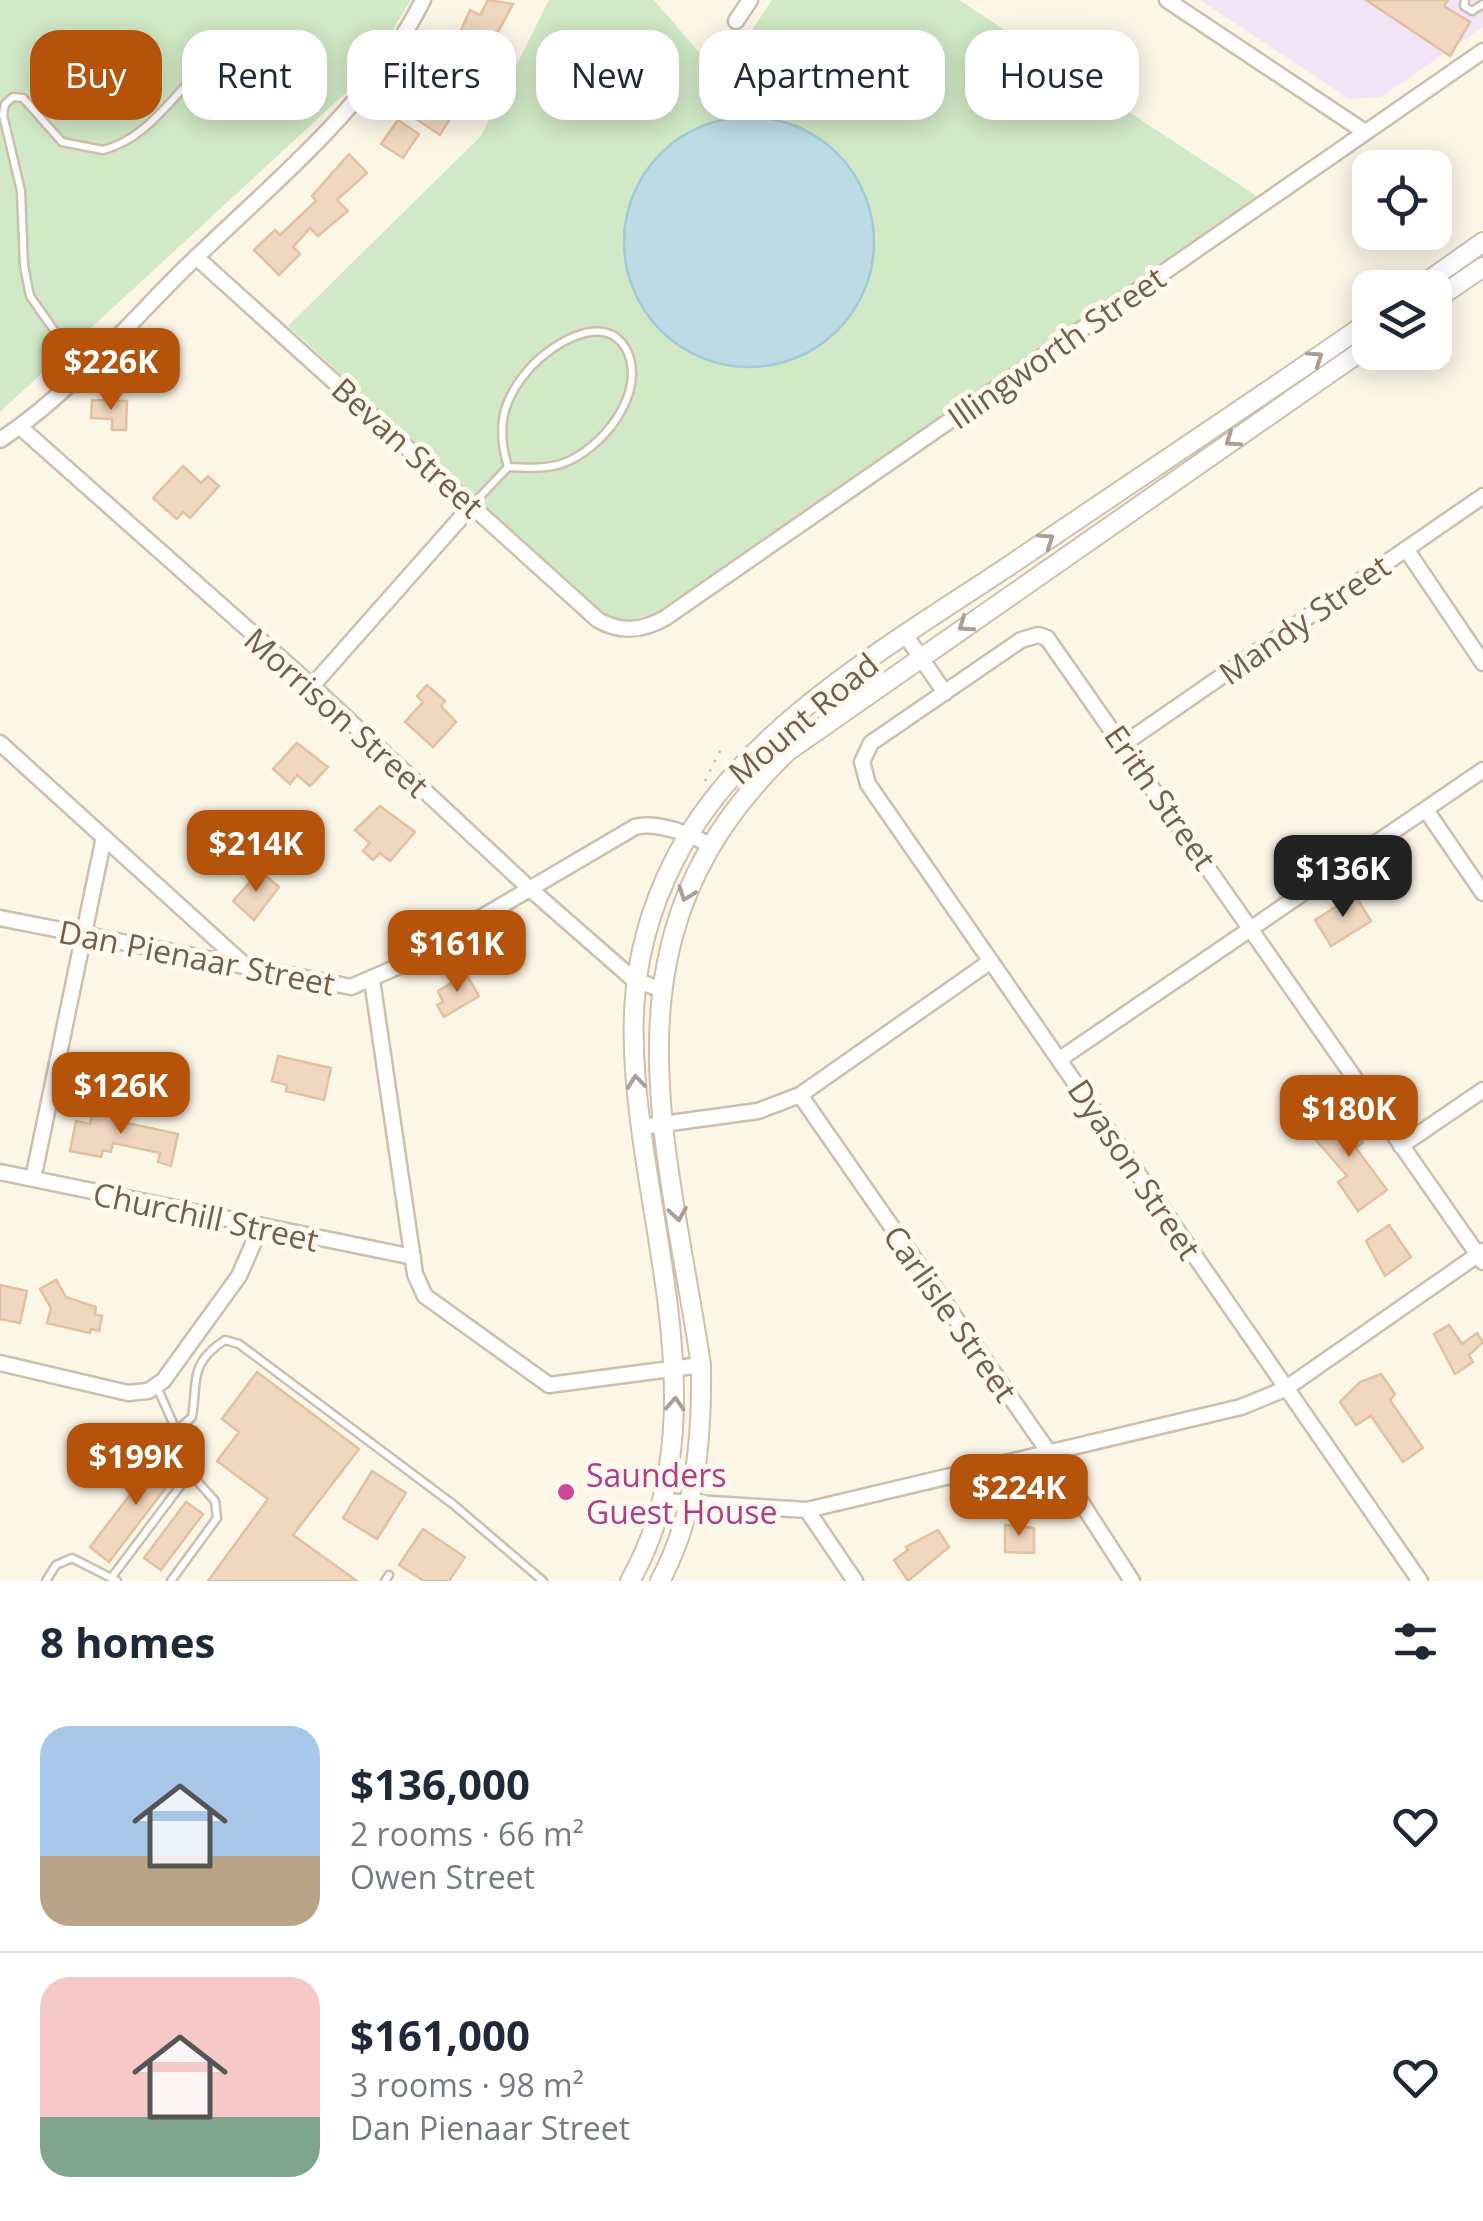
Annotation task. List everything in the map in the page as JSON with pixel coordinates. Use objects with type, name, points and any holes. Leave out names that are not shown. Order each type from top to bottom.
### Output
[{"type":"main road","points":[[1443,270],[1483,242]]},
{"type":"main road","points":[[1452,288],[1483,267]]},
{"type":"main road","name":"Mount Road","points":[[630,1581],[663,1501],[676,1369],[641,1128],[633,1048],[634,979],[658,895],[689,834],[713,795],[756,749],[906,636],[1352,333]]},
{"type":"main road","name":"Mount Road","points":[[660,1581],[690,1505],[701,1428],[701,1364],[665,1125],[658,1049],[659,989],[679,913],[708,844],[754,783],[788,751],[1352,357]]},
{"type":"main road","points":[[1252,401],[1263,419]]},
{"type":"street","points":[[0,440],[20,428],[82,370],[368,85],[424,0]]},
{"type":"street","points":[[736,21],[750,0]]},
{"type":"street","points":[[1167,0],[1365,132]]},
{"type":"street","name":"Illingworth Street","points":[[624,630],[640,629],[665,618],[1483,51]]},
{"type":"street","name":"Bevan Street","points":[[196,257],[598,620],[624,630]]},
{"type":"street","name":"Morrison Street","points":[[20,428],[312,686],[529,888],[634,979],[659,989]]},
{"type":"street","name":"Mandy Street","points":[[1125,743],[1483,496]]},
{"type":"street","points":[[312,686],[473,504]]},
{"type":"street","points":[[1406,549],[1483,663]]},
{"type":"street","name":"Erith Street","points":[[945,693],[1021,640],[1038,635],[1055,646],[1481,1256]]},
{"type":"street","points":[[906,636],[945,693]]},
{"type":"street","name":"Dyason Street","points":[[945,693],[871,743],[864,754],[868,784],[1420,1581]]},
{"type":"street","points":[[0,744],[250,970]]},
{"type":"street","points":[[1060,1059],[1483,770]]},
{"type":"street","points":[[1426,810],[1483,893]]},
{"type":"street","name":"Dan Pienaar Street","points":[[0,918],[338,988],[372,980],[645,824],[689,834],[708,844]]},
{"type":"street","points":[[32,1179],[104,837]]},
{"type":"street","points":[[641,1128],[758,1111],[800,1096],[992,961]]},
{"type":"street","points":[[372,980],[413,1258],[425,1296],[538,1381],[560,1386],[701,1364]]},
{"type":"street","points":[[1402,1146],[1483,1090]]},
{"type":"street","name":"Carlisle Street","points":[[800,1096],[1050,1454],[1132,1581]]},
{"type":"street","name":"Churchill Street","points":[[0,1172],[413,1258]]},
{"type":"street","points":[[0,1363],[128,1393],[156,1386],[239,1276],[260,1228]]},
{"type":"street","points":[[663,1501],[807,1510],[1224,1412],[1285,1389],[1481,1256]]},
{"type":"street","points":[[807,1510],[855,1581]]},
{"type":"lane","points":[[1465,0],[1465,7],[1472,11],[1483,4]]},
{"type":"lane","points":[[82,370],[30,296],[24,266],[21,191],[3,115],[4,104],[13,97],[23,98],[68,145],[111,148],[145,127],[182,87]]},
{"type":"lane","points":[[473,504],[508,468],[565,463],[605,434],[627,394],[630,362],[622,344],[606,335],[582,334],[567,338],[534,362],[509,397],[502,416],[501,442],[508,468]]},
{"type":"lane","points":[[176,1431],[192,1416],[191,1388],[196,1371],[218,1344],[232,1341],[454,1506],[543,1581]]},
{"type":"lane","points":[[156,1386],[190,1473],[215,1502],[217,1518],[171,1581]]},
{"type":"lane","points":[[46,1581],[56,1565],[72,1558],[114,1579],[190,1473]]},
{"type":"shaded area","points":[[1200,0],[1483,0],[1483,27],[1381,97],[1349,99]]},
{"type":"green space","points":[[0,0],[411,0],[392,30],[347,30],[347,92],[327,110],[327,30],[182,30],[182,120],[316,120],[0,412]]},
{"type":"green space","points":[[549,0],[654,0],[699,52],[699,120],[752,120],[853,169],[808,130],[762,120],[945,120],[945,30],[752,30],[772,0],[959,0],[1005,30],[965,30],[965,120],[1139,119],[1258,197],[653,615],[620,621],[599,610],[288,326],[481,136],[489,120],[516,120],[516,66]]},
{"type":"water","points":[[725,120],[773,120],[818,138],[853,173],[871,218],[871,266],[853,311],[818,346],[773,364],[725,364],[680,346],[645,311],[627,266],[627,218],[645,173],[680,138]]},
{"type":"building","points":[[488,0],[513,4],[499,30],[461,30],[470,10],[480,15]]},
{"type":"building","points":[[1366,0],[1448,0],[1444,6],[1470,22],[1450,56]]},
{"type":"building","points":[[398,120],[419,134],[403,158],[381,144]]},
{"type":"building","points":[[418,120],[449,120],[440,135]]},
{"type":"building","points":[[349,154],[367,173],[337,200],[348,211],[318,236],[310,228],[293,247],[300,254],[279,275],[254,250],[275,230],[280,235],[316,201],[312,196]]},
{"type":"building","points":[[92,400],[127,401],[126,430],[112,430],[112,419],[91,418]]},
{"type":"building","points":[[183,466],[201,483],[208,476],[219,486],[190,518],[183,512],[177,519],[153,498]]},
{"type":"building","points":[[427,685],[445,701],[441,706],[456,722],[433,747],[405,722],[423,702],[417,696]]},
{"type":"building","points":[[297,743],[328,767],[310,786],[297,775],[290,784],[273,769]]},
{"type":"building","points":[[380,806],[415,832],[390,861],[380,853],[373,860],[363,851],[370,843],[355,830]]},
{"type":"building","points":[[260,871],[279,887],[254,920],[233,901]]},
{"type":"building","points":[[1355,895],[1371,921],[1331,946],[1315,920]]},
{"type":"building","points":[[466,974],[479,996],[444,1017],[437,1005],[443,1002],[438,991]]},
{"type":"building","points":[[278,1056],[331,1068],[324,1100],[286,1091],[287,1085],[272,1081]]},
{"type":"building","points":[[93,1109],[119,1115],[118,1121],[178,1134],[171,1166],[158,1162],[160,1153],[113,1143],[111,1152],[103,1150],[101,1157],[70,1151],[76,1121],[90,1124]]},
{"type":"building","points":[[1336,1110],[1363,1142],[1356,1148],[1387,1190],[1358,1211],[1338,1182],[1347,1176],[1310,1133]]},
{"type":"building","points":[[1389,1225],[1411,1257],[1385,1276],[1366,1241]]},
{"type":"building","points":[[56,1280],[66,1297],[96,1307],[95,1314],[102,1316],[99,1331],[91,1329],[90,1333],[47,1323],[51,1308],[40,1289]]},
{"type":"building","points":[[0,1285],[27,1291],[20,1323],[0,1319]]},
{"type":"building","points":[[1449,1325],[1462,1344],[1477,1333],[1483,1342],[1469,1355],[1473,1362],[1455,1374],[1434,1334]]},
{"type":"building","points":[[257,1372],[359,1449],[293,1535],[357,1581],[208,1581],[268,1499],[217,1461],[239,1432],[222,1419]]},
{"type":"building","points":[[1381,1374],[1395,1394],[1390,1400],[1423,1448],[1403,1462],[1371,1416],[1356,1425],[1340,1402],[1360,1382]]},
{"type":"building","points":[[162,1453],[181,1468],[109,1562],[90,1547]]},
{"type":"building","points":[[372,1471],[406,1493],[377,1539],[343,1518]]},
{"type":"building","points":[[186,1502],[203,1514],[161,1570],[144,1558]]},
{"type":"building","points":[[1005,1525],[1034,1528],[1034,1553],[1005,1552]]},
{"type":"building","points":[[423,1529],[465,1557],[449,1581],[424,1581],[399,1565]]},
{"type":"building","points":[[938,1530],[949,1547],[908,1581],[894,1560],[908,1550],[906,1547]]},
{"type":"place","name":"Saunders Guest House","points":[[566,1492]]}]
